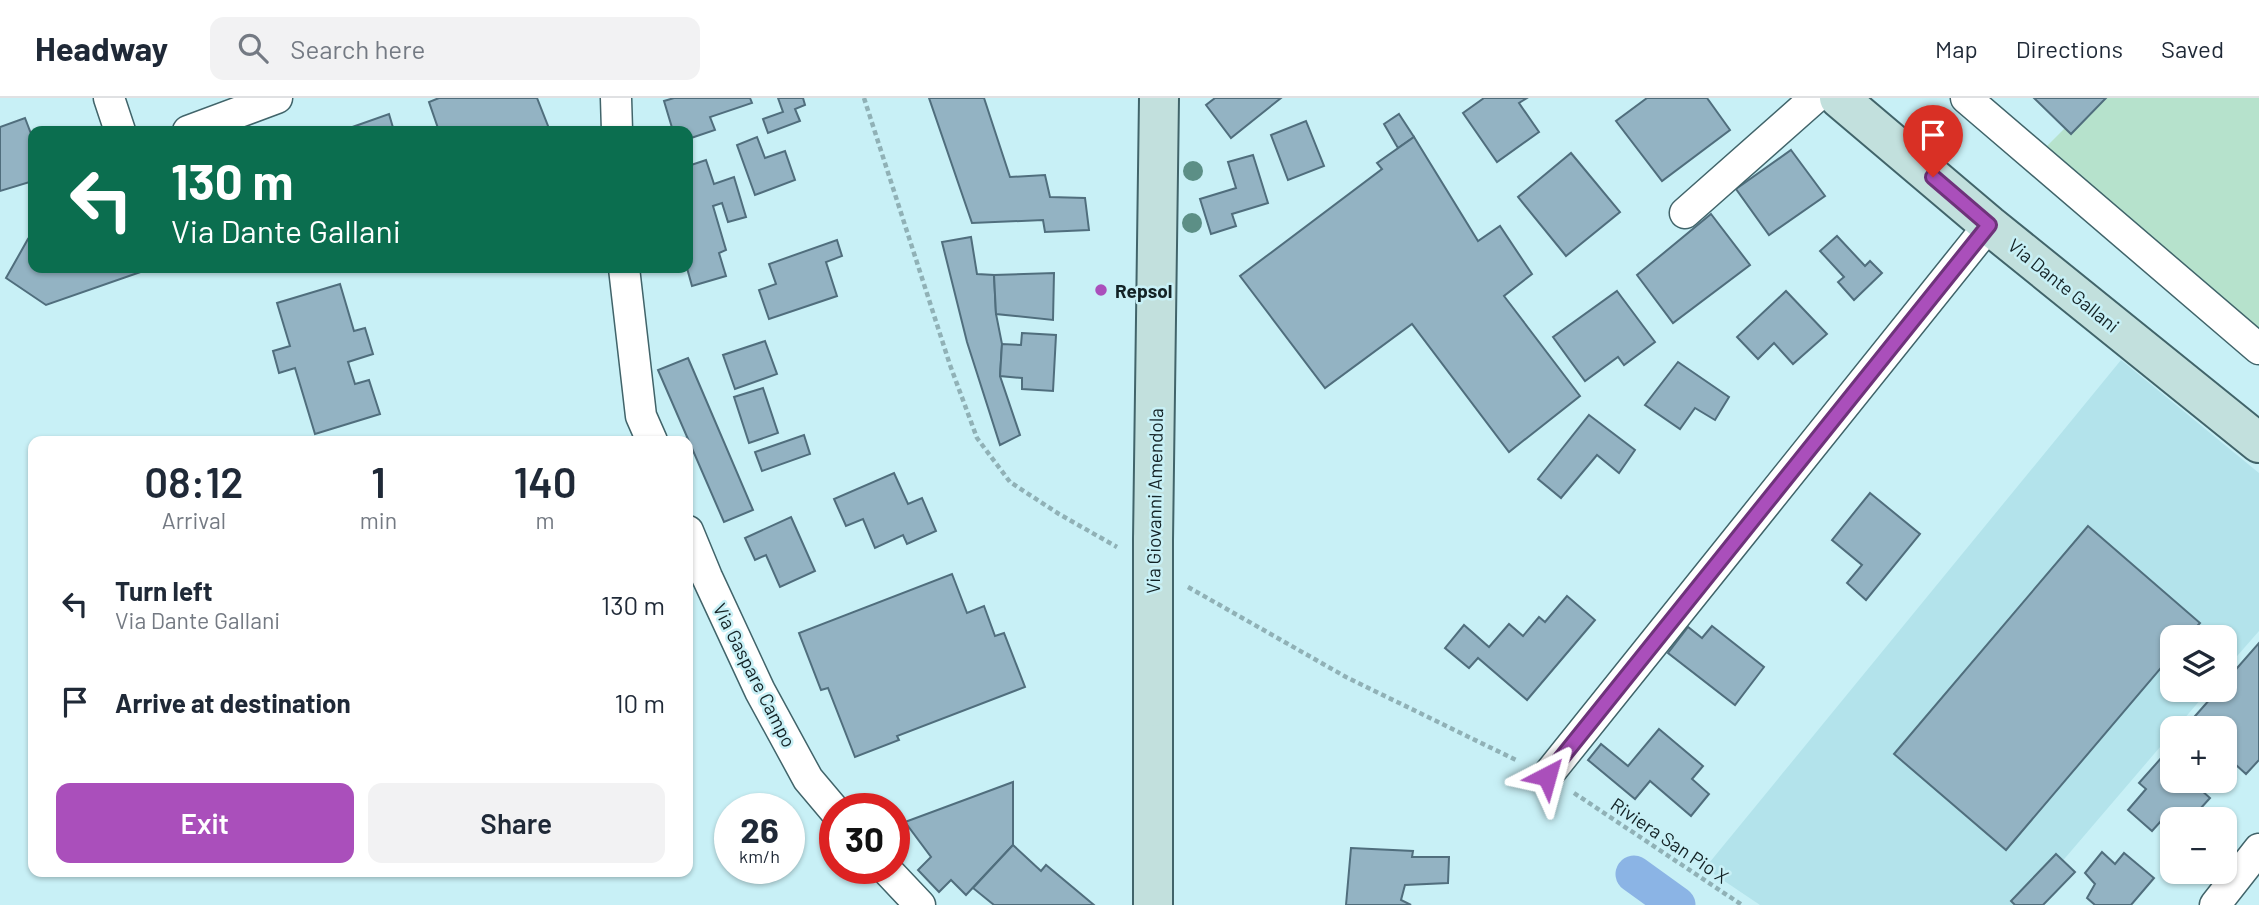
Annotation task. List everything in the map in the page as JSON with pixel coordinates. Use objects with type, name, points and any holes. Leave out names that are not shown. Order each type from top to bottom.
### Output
[{"type":"main road","name":"Via Giovanni Amendola","points":[[1153,905],[1153,540],[1159,98]]},
{"type":"main road","name":"Via Dante Gallani","points":[[1839,98],[1989,225],[2259,443]]},
{"type":"street","points":[[109,98],[118,126]]},
{"type":"street","points":[[201,126],[277,98]]},
{"type":"street","points":[[616,98],[617,126]]},
{"type":"street","points":[[1685,214],[1815,98]]},
{"type":"street","points":[[1966,98],[2259,349]]},
{"type":"street","points":[[1547,776],[1989,225]]},
{"type":"street","points":[[625,273],[642,416],[650,436]]},
{"type":"street","name":"Via Gaspare Campo","points":[[693,543],[760,691],[808,779],[820,793]]},
{"type":"street","points":[[2215,905],[2259,849]]},
{"type":"street","points":[[900,884],[920,905]]},
{"type":"path","name":"Riviera San Pio X","points":[[1547,776],[1742,905]]},
{"type":"shaded area","points":[[2121,360],[2259,473],[2259,631],[2237,656],[2237,625],[2160,625],[2160,702],[2199,702],[2186,716],[2160,716],[2160,747],[2025,905],[1760,905],[1705,868]]},
{"type":"green space","points":[[2095,98],[2259,98],[2259,350],[2034,159]]},
{"type":"building","points":[[439,98],[537,98],[548,126],[437,126],[429,102]]},
{"type":"building","points":[[674,98],[750,98],[752,103],[710,117],[715,130],[693,137],[693,126],[672,126],[664,101]]},
{"type":"building","points":[[778,98],[803,98],[805,105],[795,109],[800,121],[768,133],[763,119],[783,112]]},
{"type":"building","points":[[929,98],[984,98],[1010,177],[1045,175],[1050,197],[1085,198],[1089,230],[1045,232],[1043,220],[972,223]]},
{"type":"building","points":[[1215,98],[1281,98],[1231,138],[1206,105]]},
{"type":"building","points":[[1484,98],[1527,98],[1519,103],[1539,132],[1497,162],[1463,113]]},
{"type":"building","points":[[1647,98],[1707,98],[1730,130],[1662,181],[1616,121]]},
{"type":"building","points":[[2034,98],[2106,98],[2071,134]]},
{"type":"building","points":[[389,114],[393,126],[355,126]]},
{"type":"building","points":[[1399,114],[1414,137],[1398,148],[1384,124]]},
{"type":"building","points":[[25,118],[28,126],[28,183],[0,191],[0,127]]},
{"type":"building","points":[[1306,121],[1324,166],[1288,180],[1271,135]]},
{"type":"building","points":[[757,137],[765,158],[785,151],[795,180],[755,195],[737,145]]},
{"type":"building","points":[[1414,137],[1478,241],[1500,226],[1532,274],[1504,296],[1580,396],[1509,452],[1412,324],[1325,388],[1240,276],[1382,169],[1377,163]]},
{"type":"building","points":[[1791,150],[1825,196],[1769,235],[1736,189]]},
{"type":"building","points":[[1571,153],[1620,212],[1566,256],[1518,197]]},
{"type":"building","points":[[1253,155],[1268,203],[1232,214],[1236,226],[1211,234],[1200,199],[1236,188],[1228,162]]},
{"type":"building","points":[[706,160],[714,184],[734,177],[746,217],[728,222],[722,203],[713,206],[726,250],[719,253],[726,276],[692,286],[688,273],[693,273],[693,164]]},
{"type":"building","points":[[1711,214],[1750,265],[1673,323],[1637,275]]},
{"type":"building","points":[[1837,236],[1865,266],[1870,261],[1882,273],[1854,300],[1838,282],[1844,277],[1820,251]]},
{"type":"building","points":[[971,237],[977,274],[994,275],[996,314],[1002,344],[1000,376],[1020,435],[1000,445],[967,342],[942,242]]},
{"type":"building","points":[[28,239],[28,273],[138,273],[46,305],[6,278]]},
{"type":"building","points":[[837,240],[842,256],[826,262],[837,296],[769,319],[759,290],[776,284],[769,264]]},
{"type":"building","points":[[1054,273],[1053,320],[996,314],[994,275]]},
{"type":"building","points":[[340,284],[354,331],[365,328],[373,354],[348,362],[355,384],[369,380],[380,414],[315,434],[295,368],[279,373],[273,351],[290,346],[277,303]]},
{"type":"building","points":[[1617,291],[1655,342],[1624,365],[1618,357],[1585,381],[1553,337]]},
{"type":"building","points":[[1786,291],[1827,334],[1793,364],[1774,343],[1758,359],[1737,337]]},
{"type":"building","points":[[1022,333],[1056,335],[1053,391],[1022,389],[1022,378],[1000,376],[1002,344],[1021,345]]},
{"type":"building","points":[[765,341],[777,374],[735,389],[723,355]]},
{"type":"building","points":[[688,358],[753,510],[724,522],[693,451],[693,436],[687,436],[658,370]]},
{"type":"building","points":[[1678,362],[1729,397],[1715,420],[1695,408],[1680,429],[1645,405]]},
{"type":"building","points":[[763,388],[778,433],[749,443],[734,397]]},
{"type":"building","points":[[1589,415],[1635,450],[1619,473],[1597,455],[1561,498],[1538,479]]},
{"type":"building","points":[[804,435],[810,454],[762,471],[755,452]]},
{"type":"building","points":[[894,473],[908,504],[922,498],[936,531],[907,544],[903,535],[875,548],[863,519],[846,526],[834,499]]},
{"type":"building","points":[[1870,493],[1920,534],[1866,600],[1847,583],[1862,565],[1832,540]]},
{"type":"building","points":[[791,517],[815,571],[780,587],[766,555],[755,560],[745,538]]},
{"type":"building","points":[[2088,526],[2200,623],[2160,625],[2160,669],[2006,850],[1894,754]]},
{"type":"building","points":[[952,574],[967,613],[984,606],[995,636],[1004,633],[1025,687],[897,736],[899,740],[855,757],[828,688],[821,690],[799,633]]},
{"type":"building","points":[[1567,596],[1595,620],[1527,700],[1478,658],[1469,668],[1445,648],[1464,625],[1489,647],[1509,624],[1523,636],[1539,617],[1545,622]]},
{"type":"building","points":[[1712,626],[1764,667],[1735,705],[1668,653],[1688,627],[1702,638]]},
{"type":"building","points":[[2259,643],[2259,760],[2246,774],[2237,766],[2237,716],[2195,716],[2207,702],[2237,702],[2237,668]]},
{"type":"building","points":[[1659,729],[1703,766],[1692,779],[1709,794],[1691,816],[1650,781],[1635,799],[1588,760],[1601,744],[1628,766]]},
{"type":"building","points":[[2160,759],[2160,793],[2204,793],[2210,798],[2202,807],[2160,807],[2160,822],[2152,831],[2128,810],[2146,789],[2139,783]]},
{"type":"building","points":[[1013,782],[1013,845],[966,895],[951,880],[939,892],[918,870],[931,857],[910,829],[910,820]]},
{"type":"building","points":[[1013,845],[1041,871],[1046,865],[1094,905],[994,905],[973,888]]},
{"type":"building","points":[[1351,848],[1413,851],[1412,857],[1449,857],[1448,883],[1405,885],[1401,900],[1411,905],[1346,905]]},
{"type":"building","points":[[2102,852],[2115,864],[2124,853],[2154,878],[2131,905],[2095,905],[2087,898],[2095,884],[2085,873]]},
{"type":"building","points":[[2056,854],[2075,872],[2043,905],[2015,905],[2011,901]]},
{"type":"waterway","points":[[1634,874],[1677,905]]},
{"type":"place","name":"Repsol","points":[[1101,290]]},
{"type":"route","points":[[1547,776],[1989,225],[1933,177]]}]
